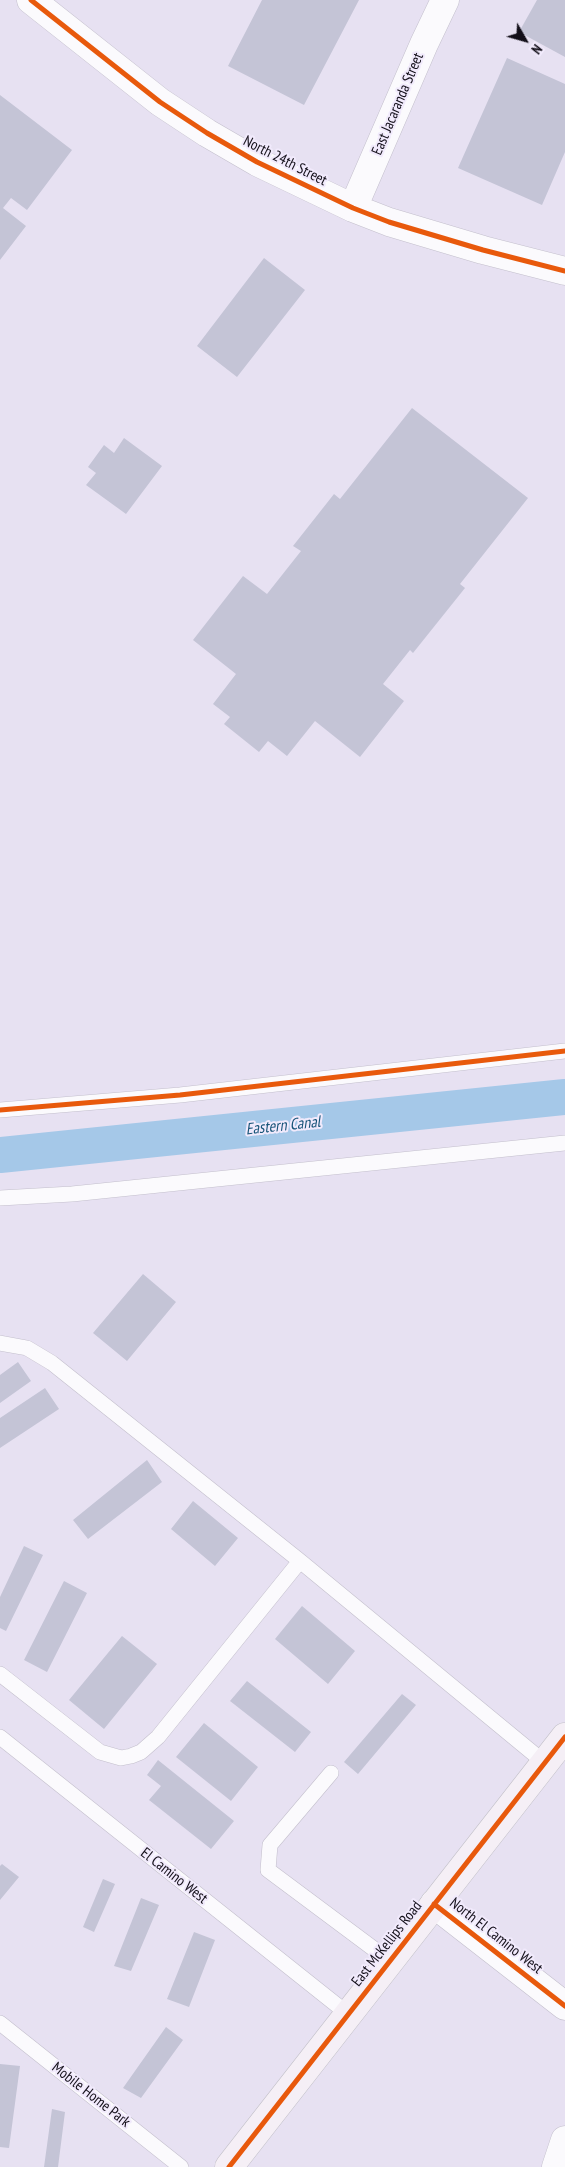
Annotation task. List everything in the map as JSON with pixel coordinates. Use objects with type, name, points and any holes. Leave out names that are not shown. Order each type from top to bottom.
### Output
[{"type":"main road","name":"East McKellips Road","points":[[229,2167],[434,1904],[558,1752]]},
{"type":"street","name":"North 24th Street","points":[[30,0],[137,85],[207,134],[257,162],[353,208],[389,222],[482,250],[565,271]]},
{"type":"street","name":"East Jacaranda Street","points":[[353,208],[445,0]]},
{"type":"street","name":"North El Camino West","points":[[434,1904],[565,2006]]},
{"type":"street","points":[[556,2167],[565,2140]]},
{"type":"lane","points":[[0,1110],[180,1095],[565,1051]]},
{"type":"lane","points":[[0,1198],[72,1194],[565,1143]]},
{"type":"lane","points":[[0,1343],[27,1348],[52,1363],[300,1561],[558,1752]]},
{"type":"lane","points":[[0,1674],[100,1752],[121,1758],[131,1756],[141,1752],[158,1737],[300,1561]]},
{"type":"lane","name":"El Camino West","points":[[0,1737],[348,2014]]},
{"type":"lane","points":[[331,1773],[270,1845],[268,1870],[390,1961]]},
{"type":"lane","name":"Mobile Home Park","points":[[0,2023],[181,2167]]},
{"type":"building","points":[[262,0],[359,0],[304,105],[228,66]]},
{"type":"building","points":[[537,0],[565,0],[565,57],[519,32]]},
{"type":"building","points":[[507,58],[565,84],[565,152],[542,205],[458,168]]},
{"type":"building","points":[[0,95],[72,150],[27,210],[11,198],[3,208],[26,226],[0,260]]},
{"type":"building","points":[[264,258],[305,290],[237,377],[197,346]]},
{"type":"building","points":[[412,408],[528,498],[460,584],[465,588],[413,653],[410,650],[383,684],[404,701],[360,757],[315,721],[287,756],[268,741],[259,752],[224,724],[230,717],[213,704],[236,674],[193,640],[243,576],[267,594],[301,551],[293,546],[334,494],[340,499]]},
{"type":"building","points":[[124,438],[162,466],[126,514],[86,485],[96,473],[88,467],[104,445],[114,453]]},
{"type":"building","points":[[143,1274],[176,1302],[127,1361],[93,1333]]},
{"type":"building","points":[[18,1362],[31,1381],[0,1403],[0,1375]]},
{"type":"building","points":[[45,1388],[59,1409],[0,1448],[0,1418]]},
{"type":"building","points":[[147,1460],[162,1482],[88,1539],[73,1520]]},
{"type":"building","points":[[193,1501],[238,1538],[215,1566],[171,1529]]},
{"type":"building","points":[[24,1546],[43,1555],[6,1631],[0,1628],[0,1597]]},
{"type":"building","points":[[64,1581],[87,1593],[47,1672],[24,1660]]},
{"type":"building","points":[[302,1606],[355,1651],[328,1684],[275,1639]]},
{"type":"building","points":[[122,1636],[157,1664],[104,1729],[69,1700]]},
{"type":"building","points":[[247,1681],[311,1732],[295,1752],[230,1701]]},
{"type":"building","points":[[402,1694],[416,1705],[358,1774],[344,1762]]},
{"type":"building","points":[[204,1723],[258,1767],[231,1801],[176,1757]]},
{"type":"building","points":[[158,1760],[234,1821],[211,1849],[149,1800],[161,1786],[147,1775]]},
{"type":"building","points":[[2,1864],[19,1877],[0,1900],[0,1866]]},
{"type":"building","points":[[103,1879],[115,1884],[94,1932],[83,1927]]},
{"type":"building","points":[[141,1898],[159,1905],[131,1971],[114,1966]]},
{"type":"building","points":[[194,1932],[215,1940],[189,2007],[167,1999]]},
{"type":"building","points":[[166,2027],[183,2040],[141,2098],[123,2088]]},
{"type":"building","points":[[0,2064],[20,2066],[9,2148],[0,2147]]},
{"type":"building","points":[[52,2109],[65,2112],[58,2167],[44,2167]]},
{"type":"waterway","name":"Eastern Canal","points":[[0,1155],[565,1097]]},
{"type":"cycle path","points":[[31,0],[160,102],[207,133],[257,162],[353,208],[389,222],[483,250],[565,271]]},
{"type":"cycle path","points":[[0,1110],[180,1095],[565,1051]]},
{"type":"cycle path","points":[[229,2167],[565,1737]]},
{"type":"cycle path","points":[[434,1904],[565,2006]]}]
